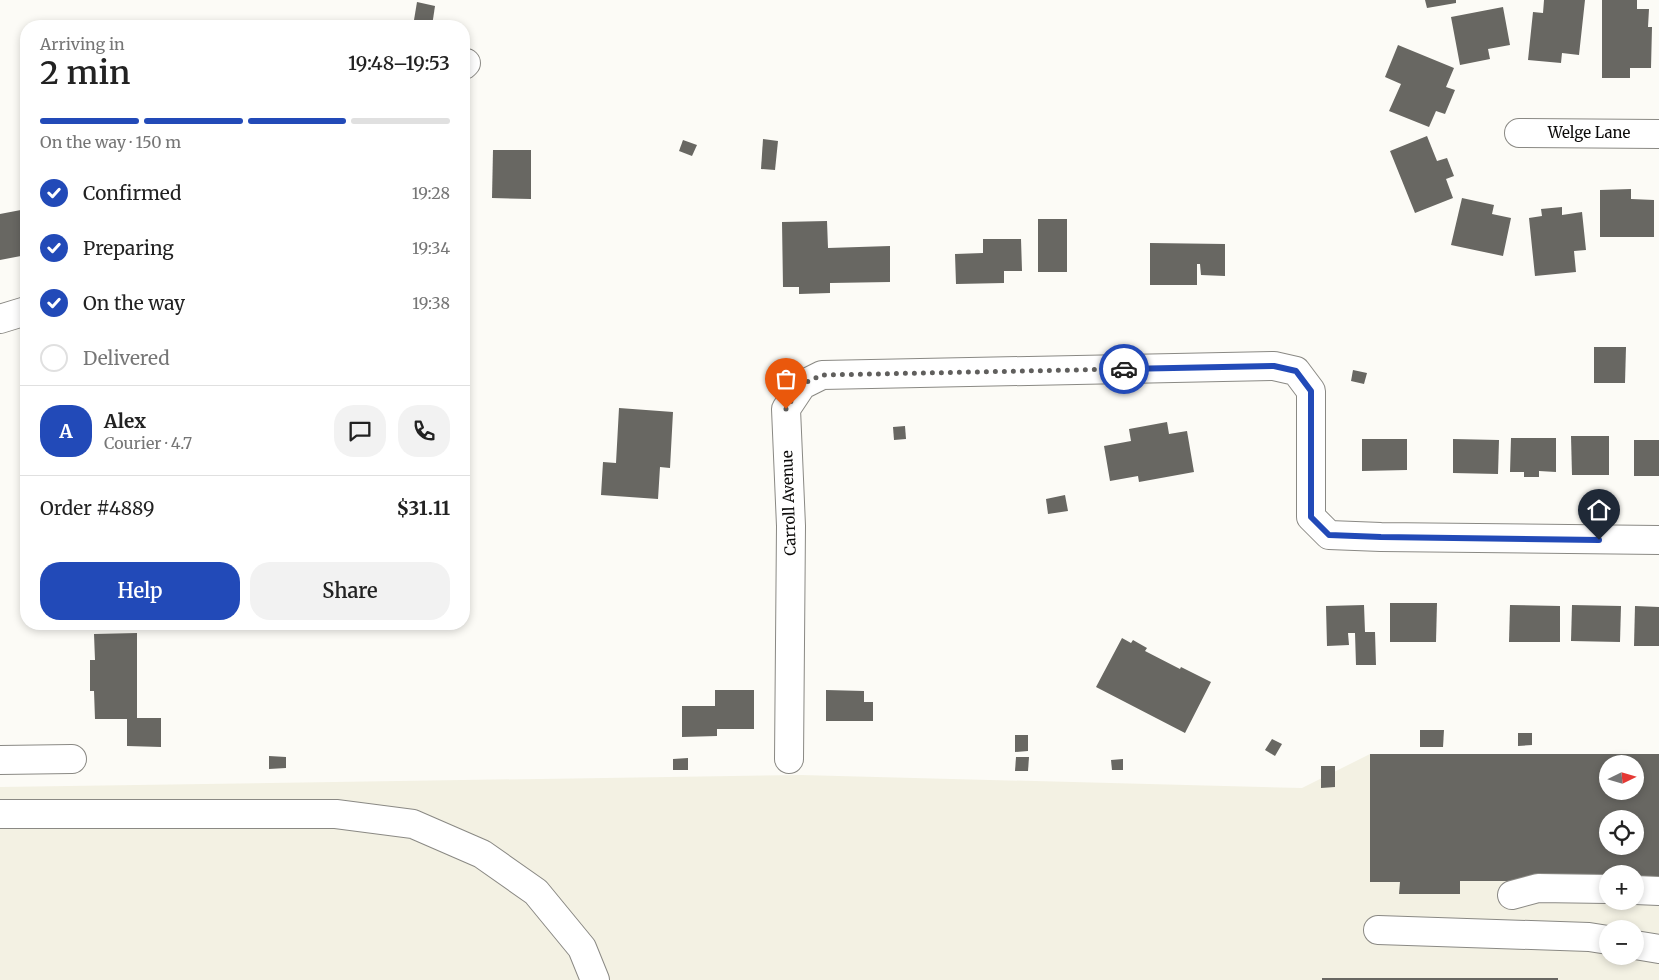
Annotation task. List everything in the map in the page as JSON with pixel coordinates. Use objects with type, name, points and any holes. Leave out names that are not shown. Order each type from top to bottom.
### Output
[{"type":"street","name":"Welge Lane","points":[[1519,133],[1659,134]]},
{"type":"street","points":[[0,319],[20,313]]},
{"type":"street","name":"Carroll Avenue","points":[[788,759],[791,526],[786,409],[802,384],[822,375],[1274,366],[1296,371],[1311,391],[1311,517],[1329,535],[1659,540]]},
{"type":"street","points":[[0,760],[72,759]]},
{"type":"street","points":[[0,814],[336,814],[413,824],[482,854],[536,892],[582,948],[595,980]]},
{"type":"street","points":[[1512,895],[1538,888],[1599,889]]},
{"type":"street","points":[[1644,890],[1659,891]]},
{"type":"street","points":[[1378,930],[1599,939]]},
{"type":"street","points":[[1644,946],[1659,949]]},
{"type":"shaded area","points":[[1370,754],[1659,754],[1659,980],[0,980],[0,787],[801,775],[1302,788]]},
{"type":"building","points":[[1425,0],[1456,0],[1456,3],[1427,8]]},
{"type":"building","points":[[1544,0],[1585,0],[1579,55],[1562,53],[1561,63],[1528,60],[1533,12],[1543,13]]},
{"type":"building","points":[[1602,0],[1637,0],[1637,9],[1649,9],[1648,27],[1652,27],[1651,68],[1630,68],[1630,78],[1602,78]]},
{"type":"building","points":[[417,2],[435,6],[433,20],[414,20]]},
{"type":"building","points":[[1503,7],[1510,45],[1488,49],[1490,59],[1460,65],[1451,17]]},
{"type":"building","points":[[1398,45],[1454,68],[1446,87],[1455,90],[1445,114],[1436,111],[1429,127],[1389,111],[1401,84],[1385,77]]},
{"type":"building","points":[[1427,136],[1437,161],[1447,158],[1454,176],[1446,179],[1453,198],[1415,213],[1390,151]]},
{"type":"building","points":[[763,139],[778,141],[775,170],[761,169]]},
{"type":"building","points":[[683,140],[697,145],[692,156],[679,151]]},
{"type":"building","points":[[493,150],[531,150],[531,199],[492,198]]},
{"type":"building","points":[[1631,189],[1631,199],[1654,200],[1654,237],[1600,237],[1600,190]]},
{"type":"building","points":[[1462,198],[1494,205],[1492,214],[1511,218],[1503,256],[1451,245]]},
{"type":"building","points":[[1562,207],[1562,215],[1582,212],[1586,250],[1574,251],[1576,272],[1535,276],[1529,218],[1542,216],[1541,209]]},
{"type":"building","points":[[20,210],[20,256],[0,260],[0,214]]},
{"type":"building","points":[[1038,219],[1067,219],[1067,272],[1038,272]]},
{"type":"building","points":[[827,221],[828,248],[890,246],[890,282],[830,283],[830,293],[799,294],[799,287],[783,287],[782,222]]},
{"type":"building","points":[[983,239],[1021,239],[1022,271],[1004,271],[1004,283],[956,284],[955,254],[983,253]]},
{"type":"building","points":[[1150,243],[1225,244],[1225,276],[1201,275],[1200,264],[1197,264],[1197,285],[1150,285]]},
{"type":"building","points":[[1594,347],[1626,347],[1625,383],[1594,383]]},
{"type":"building","points":[[1353,370],[1367,373],[1364,384],[1351,381]]},
{"type":"building","points":[[619,408],[673,412],[670,468],[660,467],[658,499],[601,495],[603,462],[616,463]]},
{"type":"building","points":[[1167,422],[1169,434],[1187,431],[1194,472],[1139,482],[1138,476],[1110,481],[1104,446],[1131,441],[1129,429]]},
{"type":"building","points":[[905,426],[906,439],[894,440],[893,427]]},
{"type":"building","points":[[1571,436],[1609,436],[1609,475],[1572,475]]},
{"type":"building","points":[[1511,438],[1556,438],[1556,472],[1539,471],[1539,477],[1524,477],[1524,472],[1510,472]]},
{"type":"building","points":[[1362,439],[1407,439],[1407,470],[1362,471]]},
{"type":"building","points":[[1453,439],[1499,440],[1498,474],[1453,473]]},
{"type":"building","points":[[1634,440],[1659,440],[1659,476],[1634,476]]},
{"type":"building","points":[[1065,495],[1068,511],[1048,514],[1046,499]]},
{"type":"building","points":[[1390,603],[1437,603],[1436,642],[1390,642]]},
{"type":"building","points":[[1364,605],[1365,632],[1375,632],[1376,665],[1356,665],[1355,633],[1348,633],[1349,645],[1327,646],[1326,606]]},
{"type":"building","points":[[1510,605],[1560,606],[1560,642],[1509,642]]},
{"type":"building","points":[[1572,605],[1621,606],[1620,642],[1571,641]]},
{"type":"building","points":[[1635,606],[1659,607],[1659,646],[1634,646]]},
{"type":"building","points":[[137,633],[137,718],[161,718],[161,747],[127,746],[127,719],[95,719],[94,691],[90,691],[90,660],[95,660],[94,634]]},
{"type":"building","points":[[1122,638],[1131,643],[1133,640],[1147,648],[1145,651],[1211,682],[1185,733],[1096,687]]},
{"type":"building","points":[[715,690],[754,690],[754,729],[717,729],[717,736],[682,737],[682,706],[715,706]]},
{"type":"building","points":[[826,690],[864,691],[864,702],[873,702],[873,721],[826,721]]},
{"type":"building","points":[[1420,730],[1444,730],[1443,747],[1420,747]]},
{"type":"building","points":[[1518,733],[1532,733],[1532,745],[1518,746]]},
{"type":"building","points":[[1015,735],[1028,735],[1028,751],[1015,752]]},
{"type":"building","points":[[1272,739],[1282,744],[1275,756],[1265,750]]},
{"type":"building","points":[[1370,754],[1659,754],[1659,881],[1644,881],[1644,865],[1599,865],[1599,881],[1460,881],[1460,894],[1399,894],[1400,882],[1370,882]]},
{"type":"building","points":[[269,756],[286,757],[286,768],[269,769]]},
{"type":"building","points":[[1016,757],[1029,757],[1028,771],[1015,771]]},
{"type":"building","points":[[688,758],[688,770],[673,770],[673,759]]},
{"type":"building","points":[[1123,759],[1123,770],[1112,770],[1111,760]]},
{"type":"building","points":[[1321,766],[1335,766],[1335,787],[1321,788]]},
{"type":"building","points":[[1322,978],[1558,978],[1558,980],[1322,980]]},
{"type":"way so far","points":[[786,409],[802,384],[822,375],[1124,369]]},
{"type":"route","points":[[1124,369],[1274,366],[1296,371],[1311,391],[1311,517],[1329,535],[1599,540]]}]
